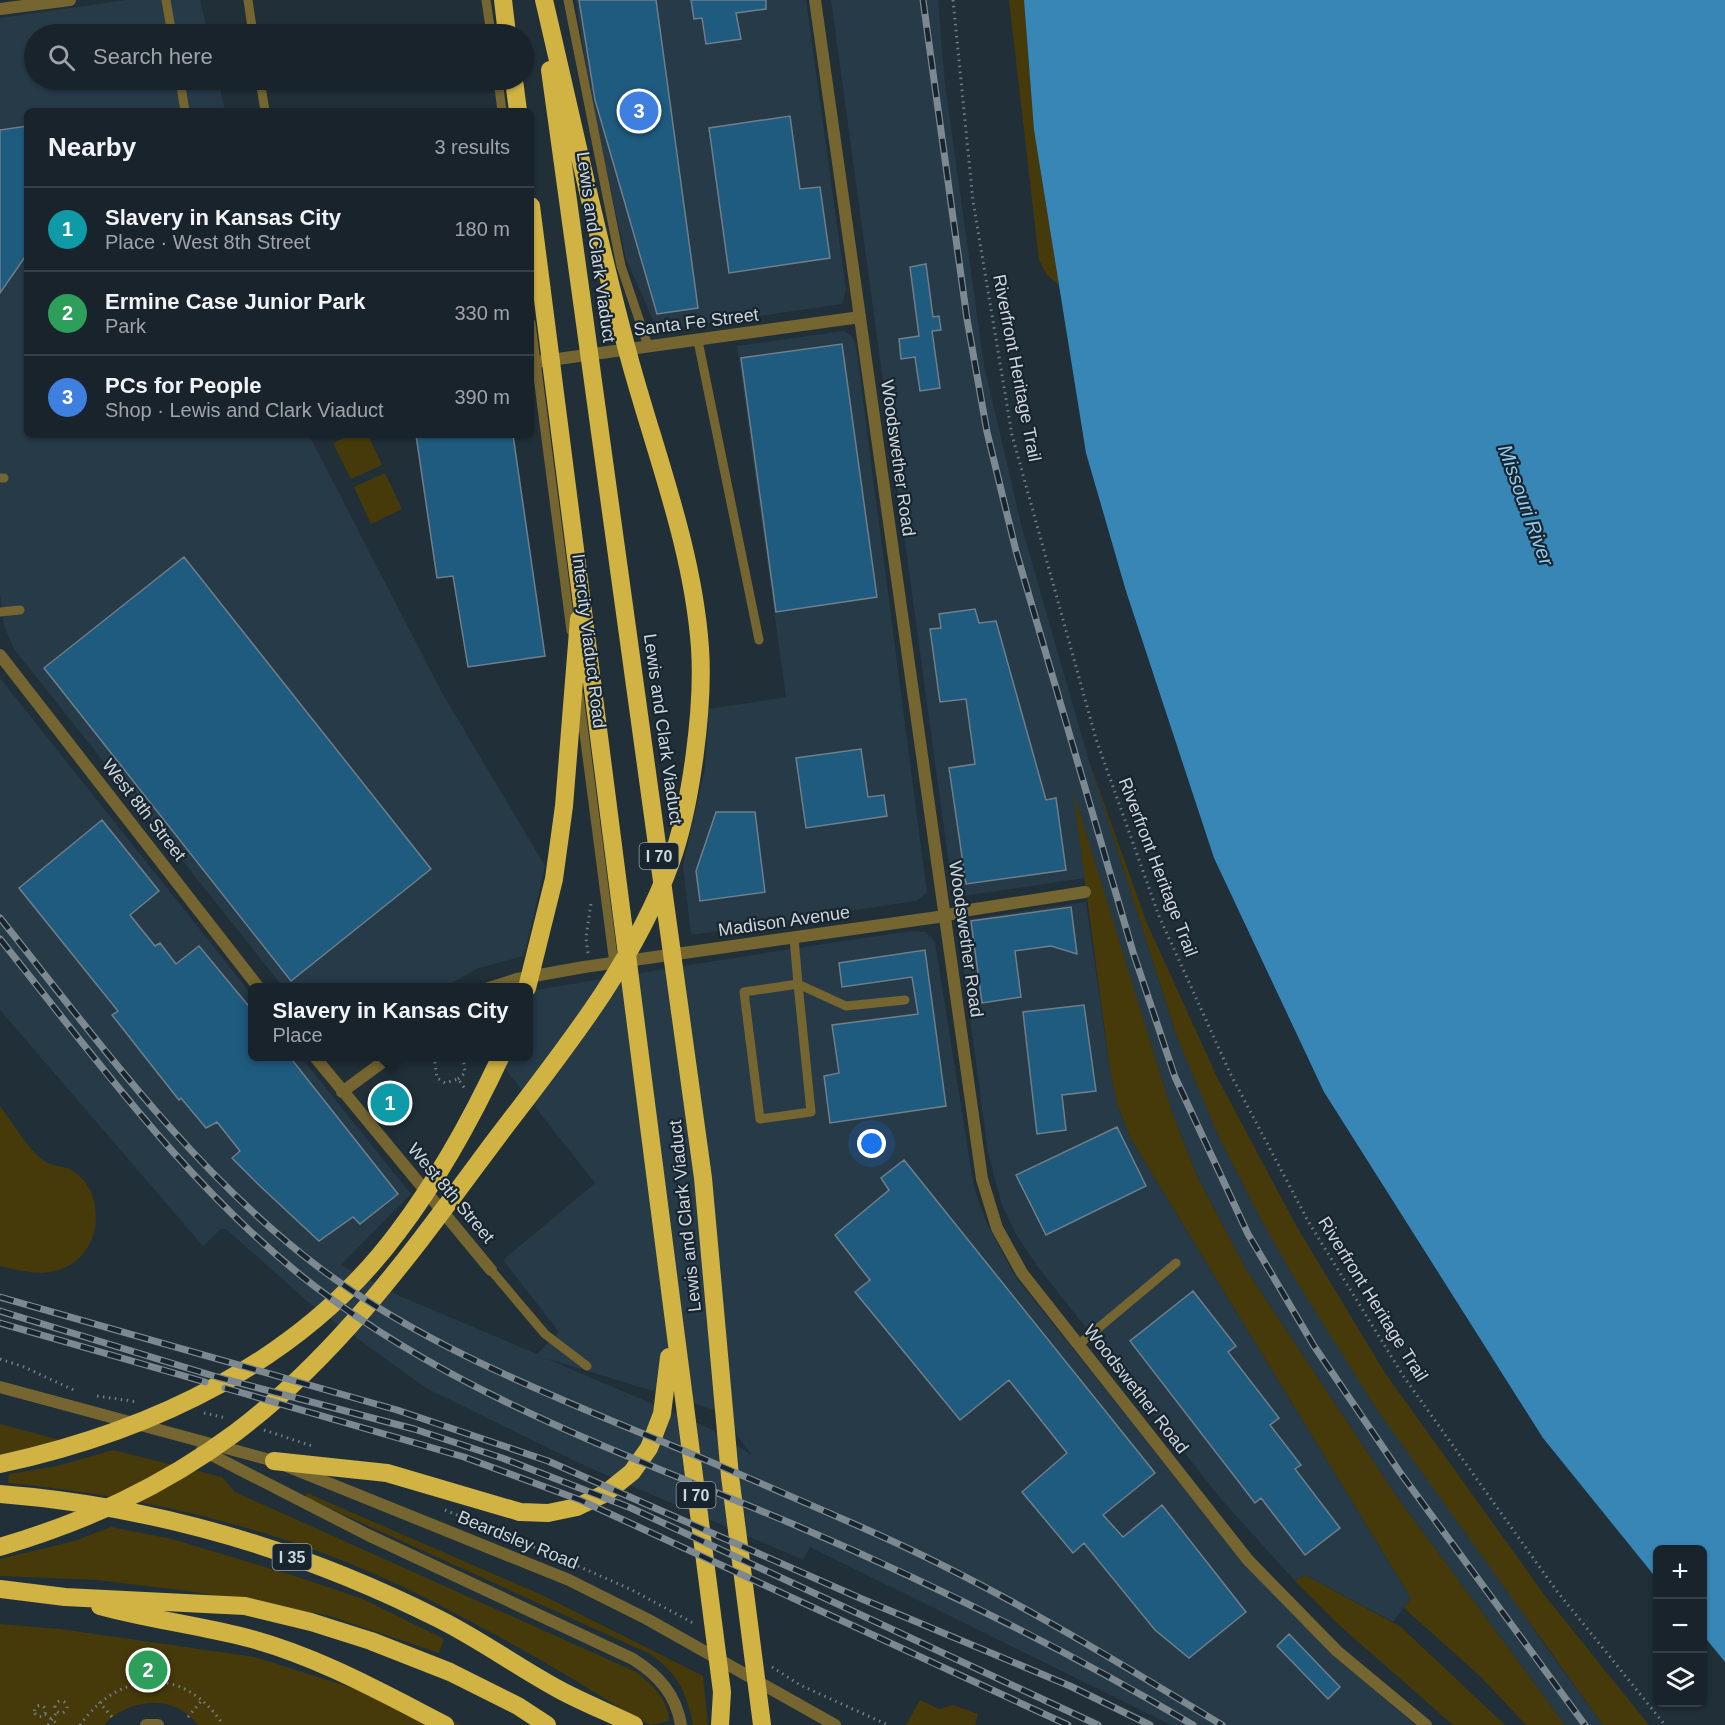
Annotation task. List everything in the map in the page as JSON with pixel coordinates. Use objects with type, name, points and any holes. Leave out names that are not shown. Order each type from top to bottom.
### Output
[{"type":"highway","points":[[503,0],[506,24]]},
{"type":"highway","points":[[1,1547],[80,1521],[159,1483],[236,1432],[307,1374],[395,1273],[576,1034],[637,940],[672,859],[691,778],[699,710],[700,651],[694,598],[680,531],[618,315],[542,0]]},
{"type":"highway","name":"Lewis and Clark Viaduct","points":[[542,0],[703,1178],[730,1476],[762,1722]]},
{"type":"highway","points":[[515,90],[518,108]]},
{"type":"highway","name":"I 70","points":[[534,228],[582,578],[669,1298],[727,1725]]},
{"type":"highway","points":[[528,983],[557,858],[564,806],[582,578]]},
{"type":"highway","points":[[0,1464],[54,1452],[120,1432],[202,1396],[262,1358],[313,1319],[360,1277],[398,1233],[473,1116],[499,1061]]},
{"type":"highway","points":[[274,1461],[387,1473],[520,1512],[548,1513],[577,1507],[606,1493],[632,1472],[649,1448],[662,1414],[668,1382],[669,1298]]},
{"type":"highway","name":"I 35","points":[[0,1494],[97,1506],[181,1523],[327,1568],[442,1620],[560,1690],[603,1725]]},
{"type":"highway","points":[[0,1589],[65,1597],[245,1606],[311,1622],[371,1641],[450,1672],[519,1706],[547,1725]]},
{"type":"highway","points":[[65,1597],[153,1620],[254,1641],[314,1660],[440,1722]]},
{"type":"highway","points":[[560,1690],[634,1725]]},
{"type":"highway","points":[[720,1725],[722,1692]]},
{"type":"street","points":[[0,9],[70,0]]},
{"type":"street","name":"Woodswether Road","points":[[815,0],[982,1179],[997,1228],[1022,1273],[1248,1560],[1337,1651],[1426,1725]]},
{"type":"street","name":"Santa Fe Street","points":[[536,362],[860,317]]},
{"type":"street","name":"West 8th Street","points":[[0,655],[256,983]]},
{"type":"street","name":"Madison Avenue","points":[[503,983],[614,964],[945,916],[963,910],[1085,892]]},
{"type":"street","name":"West 8th Street","points":[[318,1061],[491,1270]]},
{"type":"street","points":[[342,1092],[384,1061]]},
{"type":"street","name":"Beardsley Road","points":[[0,1387],[274,1461],[569,1580],[647,1619],[835,1725]]},
{"type":"street","name":"Beardsley Road","points":[[169,1432],[368,1535],[633,1659],[653,1672],[674,1698],[681,1725]]},
{"type":"street","points":[[146,1725],[158,1725]]},
{"type":"lane","points":[[166,0],[170,24]]},
{"type":"lane","points":[[248,0],[252,24]]},
{"type":"lane","points":[[486,0],[490,24]]},
{"type":"lane","points":[[568,0],[621,266],[648,346]]},
{"type":"lane","points":[[182,90],[185,108]]},
{"type":"lane","points":[[262,90],[265,108]]},
{"type":"lane","points":[[499,90],[502,108]]},
{"type":"lane","points":[[698,341],[759,640]]},
{"type":"lane","name":"Intercity Viaduct Road","points":[[534,346],[614,964]]},
{"type":"lane","points":[[0,612],[20,610]]},
{"type":"lane","points":[[794,938],[798,984],[811,1112],[760,1119],[744,992],[798,984],[846,1005],[905,999]]},
{"type":"lane","points":[[1078,1345],[1176,1263]]},
{"type":"lane","points":[[491,1270],[545,1334],[587,1366]]},
{"type":"path","name":"Riverfront Heritage Trail","points":[[953,0],[973,201],[1012,435],[1096,740],[1158,916],[1230,1073],[1308,1221],[1404,1377],[1556,1590],[1665,1725]]},
{"type":"path","points":[[435,1061],[437,1078],[445,1083],[458,1079],[465,1073],[464,1061]]},
{"type":"path","points":[[458,1079],[470,1094]]},
{"type":"path","points":[[80,1725],[99,1702],[117,1689],[138,1683],[179,1685],[211,1706],[223,1725]]},
{"type":"path","points":[[188,1717],[202,1699]]},
{"type":"path","points":[[58,1701],[66,1703],[64,1712],[57,1712],[55,1706],[58,1701]]},
{"type":"path","points":[[99,1702],[113,1718]]},
{"type":"path","points":[[48,1725],[57,1712]]},
{"type":"path","points":[[45,1714],[60,1725]]},
{"type":"shaded area","points":[[127,0],[200,0],[206,24],[24,24],[24,90],[220,90],[224,108],[24,108],[24,438],[311,438],[441,691],[545,866],[524,956],[479,968],[451,983],[280,983],[14,649],[4,626],[0,594],[0,18]]},
{"type":"shaded area","points":[[576,0],[806,0],[846,290],[842,304],[658,331],[626,259],[591,100]]},
{"type":"shaded area","points":[[831,0],[938,0],[945,84],[984,365],[1022,528],[1089,761],[1177,1037],[1536,1633],[1603,1725],[1565,1725],[1395,1494],[1247,1271],[1197,1176],[1172,1112],[1074,797],[1085,878],[963,896],[952,887]]},
{"type":"shaded area","points":[[1009,0],[1024,0],[1034,130],[1059,285],[1047,275],[1039,260]]},
{"type":"shaded area","points":[[843,331],[851,335],[856,346],[927,893],[916,901],[691,935],[683,866],[705,768],[709,709],[786,697],[737,346]]},
{"type":"shaded area","points":[[344,438],[369,438],[382,465],[351,479],[333,443]]},
{"type":"shaded area","points":[[385,473],[402,509],[371,524],[354,487]]},
{"type":"shaded area","points":[[0,678],[248,990],[248,1061],[304,1061],[411,1194],[341,1265],[402,1297],[537,1354],[559,1332],[503,1260],[595,1183],[499,1061],[533,1061],[533,990],[803,947],[912,931],[926,932],[935,942],[974,1187],[986,1222],[1015,1276],[1189,1495],[1329,1649],[1415,1725],[1171,1725],[810,1547],[803,1560],[581,1464],[426,1388],[315,1308],[226,1229],[221,1229],[203,1246],[0,1010]],"holes":[[[545,1358],[718,1411],[752,1455],[709,1428]]]},
{"type":"shaded area","points":[[1089,761],[1146,921],[1217,1077],[1297,1227],[1385,1373],[1546,1597],[1649,1725],[1603,1725],[1376,1408],[1292,1274],[1219,1137],[1177,1037]]},
{"type":"shaded area","points":[[1073,791],[1172,1112],[1197,1176],[1247,1271],[1395,1494],[1565,1725],[1526,1725],[1481,1677],[1404,1608],[1411,1598],[1131,1139],[1117,1104],[1110,1070]]},
{"type":"shaded area","points":[[1086,902],[1110,1070],[1117,1104],[1131,1139],[1411,1598],[1393,1622],[1305,1575],[1295,1581],[1221,1499],[1038,1267],[1015,1233],[1002,1205],[988,1153],[958,928],[964,920]]},
{"type":"shaded area","points":[[0,1106],[37,1155],[46,1162],[73,1171],[89,1188],[94,1200],[96,1224],[88,1247],[72,1264],[62,1269],[43,1273],[0,1266]]},
{"type":"shaded area","points":[[0,1424],[64,1441],[0,1454]]},
{"type":"shaded area","points":[[113,1450],[222,1477],[235,1492],[636,1672],[663,1699],[669,1721],[651,1725],[538,1658],[448,1609],[380,1576],[329,1555],[277,1537],[171,1509],[63,1489],[8,1483],[9,1474],[57,1466]]},
{"type":"shaded area","points":[[307,1493],[544,1596],[703,1676],[708,1725],[693,1725],[688,1703],[679,1684],[667,1668],[650,1654],[305,1497]]},
{"type":"shaded area","points":[[111,1527],[172,1539],[363,1599],[444,1639],[439,1653],[327,1615],[195,1592],[97,1580],[0,1576],[0,1559],[74,1541]]},
{"type":"shaded area","points":[[1305,1575],[1401,1627],[1505,1725],[1453,1725],[1339,1625],[1295,1581]]},
{"type":"shaded area","points":[[0,1624],[60,1629],[255,1657],[453,1720],[460,1725],[198,1725],[177,1708],[151,1703],[126,1709],[104,1725],[0,1725]]},
{"type":"shaded area","points":[[920,1700],[939,1709],[953,1705],[978,1714],[975,1725],[906,1725]]},
{"type":"water","name":"Missouri River","points":[[1024,0],[1725,0],[1725,1662],[1707,1640],[1707,1545],[1653,1545],[1653,1574],[1543,1438],[1324,1092],[1214,858],[1126,591],[1086,453],[1034,130]]},
{"type":"building","points":[[579,0],[656,0],[698,308],[657,314],[595,100]]},
{"type":"building","points":[[691,0],[766,0],[766,9],[736,13],[741,39],[706,44],[702,18],[694,19]]},
{"type":"building","points":[[790,116],[800,189],[820,187],[830,258],[729,273],[709,128]]},
{"type":"building","points":[[24,126],[24,258],[0,293],[0,130]]},
{"type":"building","points":[[926,264],[933,317],[939,316],[941,330],[932,331],[940,388],[920,391],[915,357],[901,359],[899,339],[919,336],[910,267]]},
{"type":"building","points":[[842,344],[877,597],[776,612],[741,358]]},
{"type":"building","points":[[416,438],[513,438],[545,656],[468,667],[453,576],[437,578]]},
{"type":"building","points":[[184,557],[431,869],[291,981],[44,668]]},
{"type":"building","points":[[975,609],[979,623],[996,621],[1046,800],[1056,798],[1066,870],[966,884],[949,768],[975,764],[966,699],[940,702],[930,629],[941,628],[939,614]]},
{"type":"building","points":[[861,749],[868,797],[884,795],[887,816],[806,828],[796,758]]},
{"type":"building","points":[[716,812],[755,812],[765,892],[700,901],[696,871]]},
{"type":"building","points":[[102,820],[159,891],[130,915],[155,946],[160,943],[176,964],[199,946],[248,1005],[248,1061],[293,1061],[398,1194],[360,1224],[353,1217],[319,1241],[232,1158],[240,1151],[217,1122],[206,1128],[181,1098],[179,1100],[112,1015],[118,1011],[19,888]]},
{"type":"building","points":[[1071,907],[1077,954],[1051,946],[1015,951],[1021,997],[982,1003],[971,921]]},
{"type":"building","points":[[925,950],[946,1106],[830,1123],[824,1076],[839,1073],[832,1025],[918,1014],[912,977],[842,987],[839,963]]},
{"type":"building","points":[[1084,1005],[1096,1091],[1062,1095],[1066,1130],[1037,1134],[1023,1012]]},
{"type":"building","points":[[1117,1127],[1146,1186],[1046,1235],[1016,1175]]},
{"type":"building","points":[[904,1160],[1155,1473],[1103,1515],[1123,1537],[1162,1505],[1246,1612],[1189,1658],[1155,1630],[1084,1543],[1073,1553],[1022,1492],[1067,1453],[1009,1380],[960,1420],[855,1292],[870,1280],[835,1235],[889,1190],[881,1178]]},
{"type":"building","points":[[1193,1291],[1236,1346],[1228,1352],[1279,1418],[1270,1425],[1301,1465],[1295,1469],[1340,1528],[1305,1555],[1261,1498],[1255,1503],[1130,1341]]},
{"type":"building","points":[[1289,1634],[1340,1687],[1328,1699],[1277,1646]]},
{"type":"railway","points":[[923,0],[967,319],[987,432],[1016,551],[1133,952],[1175,1077],[1248,1234],[1314,1346],[1399,1471],[1585,1725]]},
{"type":"railway","points":[[0,918],[110,1057],[187,1146],[271,1229],[354,1292],[393,1317],[473,1360],[908,1548],[1000,1595],[1222,1725]]},
{"type":"railway","points":[[0,939],[146,1121],[225,1207],[268,1248],[313,1285],[369,1325],[426,1360],[546,1421],[795,1525],[948,1594],[1095,1669],[1193,1725]]},
{"type":"railway","points":[[0,1297],[397,1410],[548,1461],[862,1599],[1070,1686],[1150,1725]]},
{"type":"railway","points":[[0,1311],[217,1377],[414,1429],[502,1458],[631,1508],[1098,1725]]},
{"type":"railway","points":[[0,1323],[205,1382]]},
{"type":"railway","points":[[225,1388],[464,1457],[580,1500],[1068,1725]]},
{"type":"place","name":"PCs for People","points":[[639,111]]},
{"type":"place","name":"Slavery in Kansas City","points":[[390,1103]]},
{"type":"place","name":"Ermine Case Junior Park","points":[[148,1670]]}]
